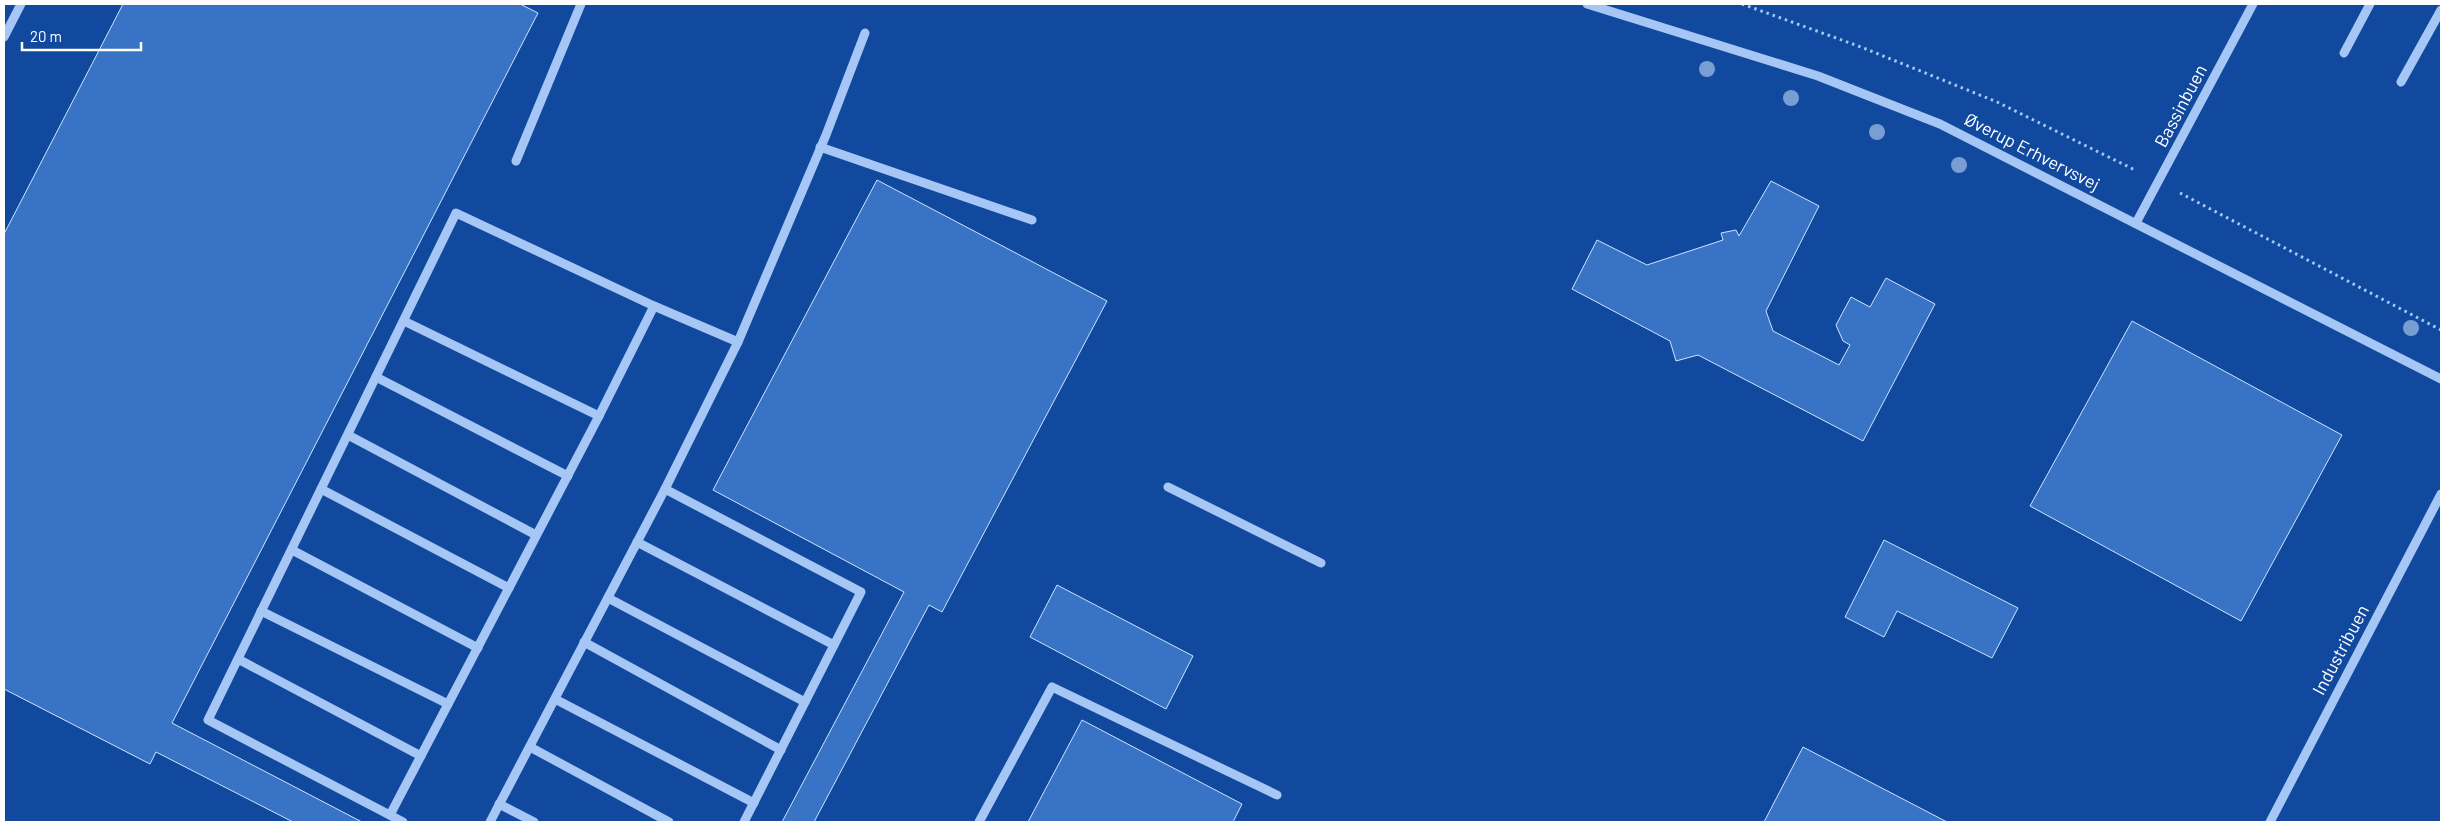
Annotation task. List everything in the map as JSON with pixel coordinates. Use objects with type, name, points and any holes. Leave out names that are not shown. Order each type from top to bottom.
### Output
[{"type":"street","points":[[4,37],[21,4]]},
{"type":"street","points":[[516,161],[581,4]]},
{"type":"street","name":"Øverup Erhvervsvej","points":[[1587,4],[1818,76],[1940,124],[2441,379]]},
{"type":"street","name":"Bassinbuen","points":[[2136,223],[2160,182],[2253,4]]},
{"type":"street","points":[[2344,53],[2370,4]]},
{"type":"street","points":[[2400,82],[2441,10]]},
{"type":"street","points":[[490,822],[665,489],[738,342],[820,147],[865,33]]},
{"type":"street","points":[[820,147],[1032,220]]},
{"type":"street","points":[[403,822],[208,720],[456,213],[654,306],[738,342]]},
{"type":"street","points":[[390,815],[568,476],[654,306]]},
{"type":"street","points":[[404,321],[599,416]]},
{"type":"street","points":[[376,377],[568,476]]},
{"type":"street","points":[[348,435],[536,536]]},
{"type":"street","points":[[1168,487],[1321,563]]},
{"type":"street","points":[[665,489],[861,592],[744,822]]},
{"type":"street","points":[[321,490],[509,588]]},
{"type":"street","name":"Industribuen","points":[[2270,822],[2441,494]]},
{"type":"street","points":[[637,542],[834,645]]},
{"type":"street","points":[[292,550],[478,648]]},
{"type":"street","points":[[608,598],[805,702]]},
{"type":"street","points":[[261,611],[448,704]]},
{"type":"street","points":[[584,642],[781,750]]},
{"type":"street","points":[[238,659],[420,756]]},
{"type":"street","points":[[979,822],[1052,687],[1277,795]]},
{"type":"street","points":[[555,699],[754,803]]},
{"type":"street","points":[[530,747],[669,822]]},
{"type":"street","points":[[500,804],[534,822]]},
{"type":"path","points":[[1742,4],[1861,47],[1998,102],[2160,182],[2441,330]]},
{"type":"building","points":[[123,4],[520,4],[538,13],[172,723],[362,822],[293,822],[156,752],[150,764],[4,689],[4,234]]},
{"type":"building","points":[[877,180],[1107,301],[942,612],[929,605],[814,822],[782,822],[904,592],[713,490]]},
{"type":"building","points":[[1771,181],[1819,206],[1766,311],[1773,331],[1839,365],[1850,345],[1843,341],[1836,325],[1851,297],[1870,307],[1886,278],[1935,304],[1863,441],[1698,355],[1676,361],[1670,341],[1572,289],[1597,240],[1647,265],[1723,240],[1721,233],[1736,230],[1739,236]]},
{"type":"building","points":[[2132,321],[2342,435],[2241,621],[2030,506]]},
{"type":"building","points":[[1884,540],[2018,608],[1992,658],[1897,611],[1884,637],[1845,617]]},
{"type":"building","points":[[1057,585],[1193,656],[1166,709],[1030,637]]},
{"type":"building","points":[[1082,720],[1242,804],[1233,822],[1028,822]]},
{"type":"building","points":[[1803,747],[1947,822],[1764,822]]}]
